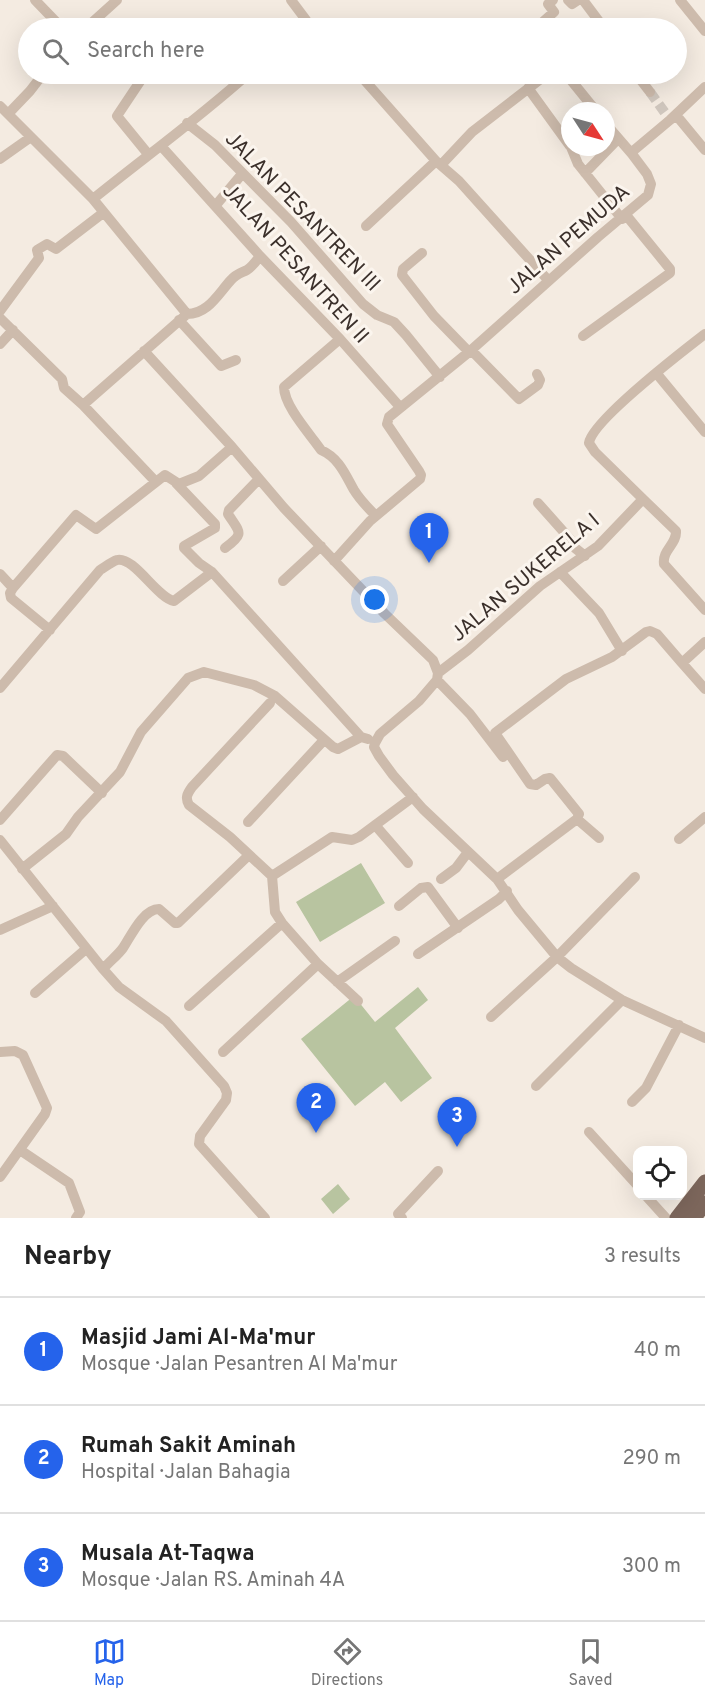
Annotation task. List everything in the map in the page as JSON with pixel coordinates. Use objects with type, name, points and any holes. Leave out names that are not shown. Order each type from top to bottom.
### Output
[{"type":"main road","points":[[677,1218],[705,1182]]},
{"type":"main road","points":[[694,1218],[705,1203]]},
{"type":"street","points":[[35,0],[52,18]]},
{"type":"street","points":[[97,18],[117,0]]},
{"type":"street","points":[[291,0],[304,18]]},
{"type":"street","points":[[547,18],[554,12],[548,4],[553,0]]},
{"type":"street","points":[[568,0],[572,4],[578,0]]},
{"type":"street","points":[[583,0],[596,18]]},
{"type":"street","points":[[680,0],[705,31]]},
{"type":"street","points":[[35,84],[30,91],[4,110],[93,199],[215,361],[221,366],[236,360]]},
{"type":"street","points":[[138,84],[117,116],[148,154]]},
{"type":"street","points":[[93,199],[148,154],[162,147],[187,123],[236,84]]},
{"type":"street","points":[[368,84],[548,280]]},
{"type":"street","points":[[366,226],[472,132],[533,84]]},
{"type":"street","points":[[574,84],[589,102]]},
{"type":"street","points":[[644,84],[650,92]]},
{"type":"street","name":"JALAN PEMUDA","points":[[400,407],[470,351],[548,280],[648,195],[651,184],[647,174],[632,154],[635,148],[705,87]]},
{"type":"street","points":[[528,88],[561,133]]},
{"type":"street","points":[[672,117],[705,150]]},
{"type":"street","name":"JALAN PESANTREN III","points":[[187,123],[215,145],[291,222],[363,304],[377,315],[394,322],[440,376]]},
{"type":"street","points":[[615,134],[632,154]]},
{"type":"street","points":[[0,159],[31,137]]},
{"type":"street","points":[[585,173],[618,138]]},
{"type":"street","name":"JALAN PESANTREN II","points":[[162,147],[400,407]]},
{"type":"street","points":[[576,156],[585,173],[670,269],[669,273],[583,336]]},
{"type":"street","points":[[216,205],[242,174]]},
{"type":"street","points":[[0,311],[39,258],[38,250],[47,244],[56,249],[104,213]]},
{"type":"street","points":[[422,253],[403,269],[402,275],[434,316],[519,399],[538,385],[540,380],[537,374]]},
{"type":"street","points":[[87,408],[128,364],[183,317],[196,314],[212,303],[230,280],[240,272],[247,270],[260,256]]},
{"type":"street","points":[[0,318],[62,379],[64,388],[87,408],[156,482]]},
{"type":"street","points":[[0,344],[13,330]]},
{"type":"street","points":[[705,334],[601,423],[590,436],[589,443],[595,452],[676,531],[675,540],[664,556],[664,564],[705,610]]},
{"type":"street","points":[[340,339],[284,387],[284,392],[289,404],[321,450],[328,453],[343,467],[354,490],[376,516]]},
{"type":"street","points":[[144,351],[334,561],[433,660],[438,676],[511,767],[519,769]]},
{"type":"street","points":[[657,374],[705,432]]},
{"type":"street","points":[[334,561],[376,516],[414,484],[421,475],[387,424],[388,417],[400,407]]},
{"type":"street","points":[[176,483],[199,477],[232,447]]},
{"type":"street","points":[[50,630],[11,598],[10,593],[13,588],[73,517],[80,516],[96,529],[165,475],[168,475],[215,524],[215,528],[184,546],[199,564],[212,572],[362,737],[375,742],[374,747],[379,756],[412,797],[497,879],[518,910],[557,957],[622,1000],[705,1038]]},
{"type":"street","points":[[225,548],[234,542],[240,532],[228,514],[229,510],[259,479]]},
{"type":"street","name":"JALAN SUKERELA I","points":[[375,742],[380,734],[419,701],[438,676],[540,586],[598,546],[643,499]]},
{"type":"street","points":[[538,503],[570,539],[575,549],[585,556]]},
{"type":"street","points":[[283,581],[321,546]]},
{"type":"street","points":[[0,688],[100,570],[118,560],[122,560],[139,571],[165,597],[174,601],[212,572]]},
{"type":"street","points":[[560,572],[599,613],[622,651]]},
{"type":"street","points":[[0,574],[13,588]]},
{"type":"street","points":[[497,879],[577,819],[578,811],[553,780],[548,778],[536,785],[530,784],[495,733],[566,679],[622,651],[650,631],[657,634],[705,689]]},
{"type":"street","points":[[682,663],[705,642]]},
{"type":"street","points":[[22,869],[66,834],[78,817],[102,793],[120,772],[141,732],[188,678],[204,672],[254,685],[275,696],[324,740],[338,749],[362,737]]},
{"type":"street","points":[[270,704],[187,794],[187,801],[273,876],[275,912],[282,923],[318,964],[358,1001]]},
{"type":"street","points":[[248,822],[324,740]]},
{"type":"street","points":[[0,820],[57,755],[63,756],[102,793]]},
{"type":"street","points":[[273,876],[332,837],[352,840],[412,797]]},
{"type":"street","points":[[679,839],[705,817]]},
{"type":"street","points":[[577,819],[598,838]]},
{"type":"street","points":[[375,825],[408,863]]},
{"type":"street","points":[[0,840],[103,969],[120,987],[166,1021],[224,1086],[227,1093],[226,1100],[200,1136],[199,1144],[265,1218]]},
{"type":"street","points":[[441,879],[456,868],[468,852]]},
{"type":"street","points":[[103,969],[123,948],[130,933],[150,912],[159,909],[178,923],[249,855]]},
{"type":"street","points":[[491,1017],[557,957],[635,877]]},
{"type":"street","points":[[399,906],[421,888],[428,888],[458,928]]},
{"type":"street","points":[[418,954],[499,899],[507,891]]},
{"type":"street","points":[[0,930],[53,906]]},
{"type":"street","points":[[189,1006],[282,923]]},
{"type":"street","points":[[338,982],[395,941]]},
{"type":"street","points":[[35,993],[86,949]]},
{"type":"street","points":[[223,1052],[318,964]]},
{"type":"street","points":[[537,1086],[622,1000]]},
{"type":"street","points":[[632,1102],[646,1088],[679,1025]]},
{"type":"street","points":[[0,1052],[15,1051],[23,1055],[46,1103],[45,1114],[0,1177]]},
{"type":"street","points":[[589,1132],[633,1180]]},
{"type":"street","points":[[20,1150],[69,1183],[80,1216]]},
{"type":"street","points":[[400,1216],[438,1171]]},
{"type":"street","points":[[650,1200],[666,1218]]},
{"type":"green space","points":[[361,863],[385,903],[320,942],[296,902]]},
{"type":"green space","points":[[418,987],[428,1000],[395,1028],[432,1078],[401,1102],[385,1082],[355,1106],[301,1039],[354,996],[375,1022]]},
{"type":"green space","points":[[338,1184],[350,1199],[333,1214],[321,1199]]},
{"type":"tunnel","points":[[650,92],[668,117]]},
{"type":"place","name":"Masjid Jami Al-Ma'mur","points":[[429,563]]},
{"type":"place","name":"Rumah Sakit Aminah","points":[[316,1133]]},
{"type":"place","name":"Musala At-Taqwa","points":[[457,1147]]}]
